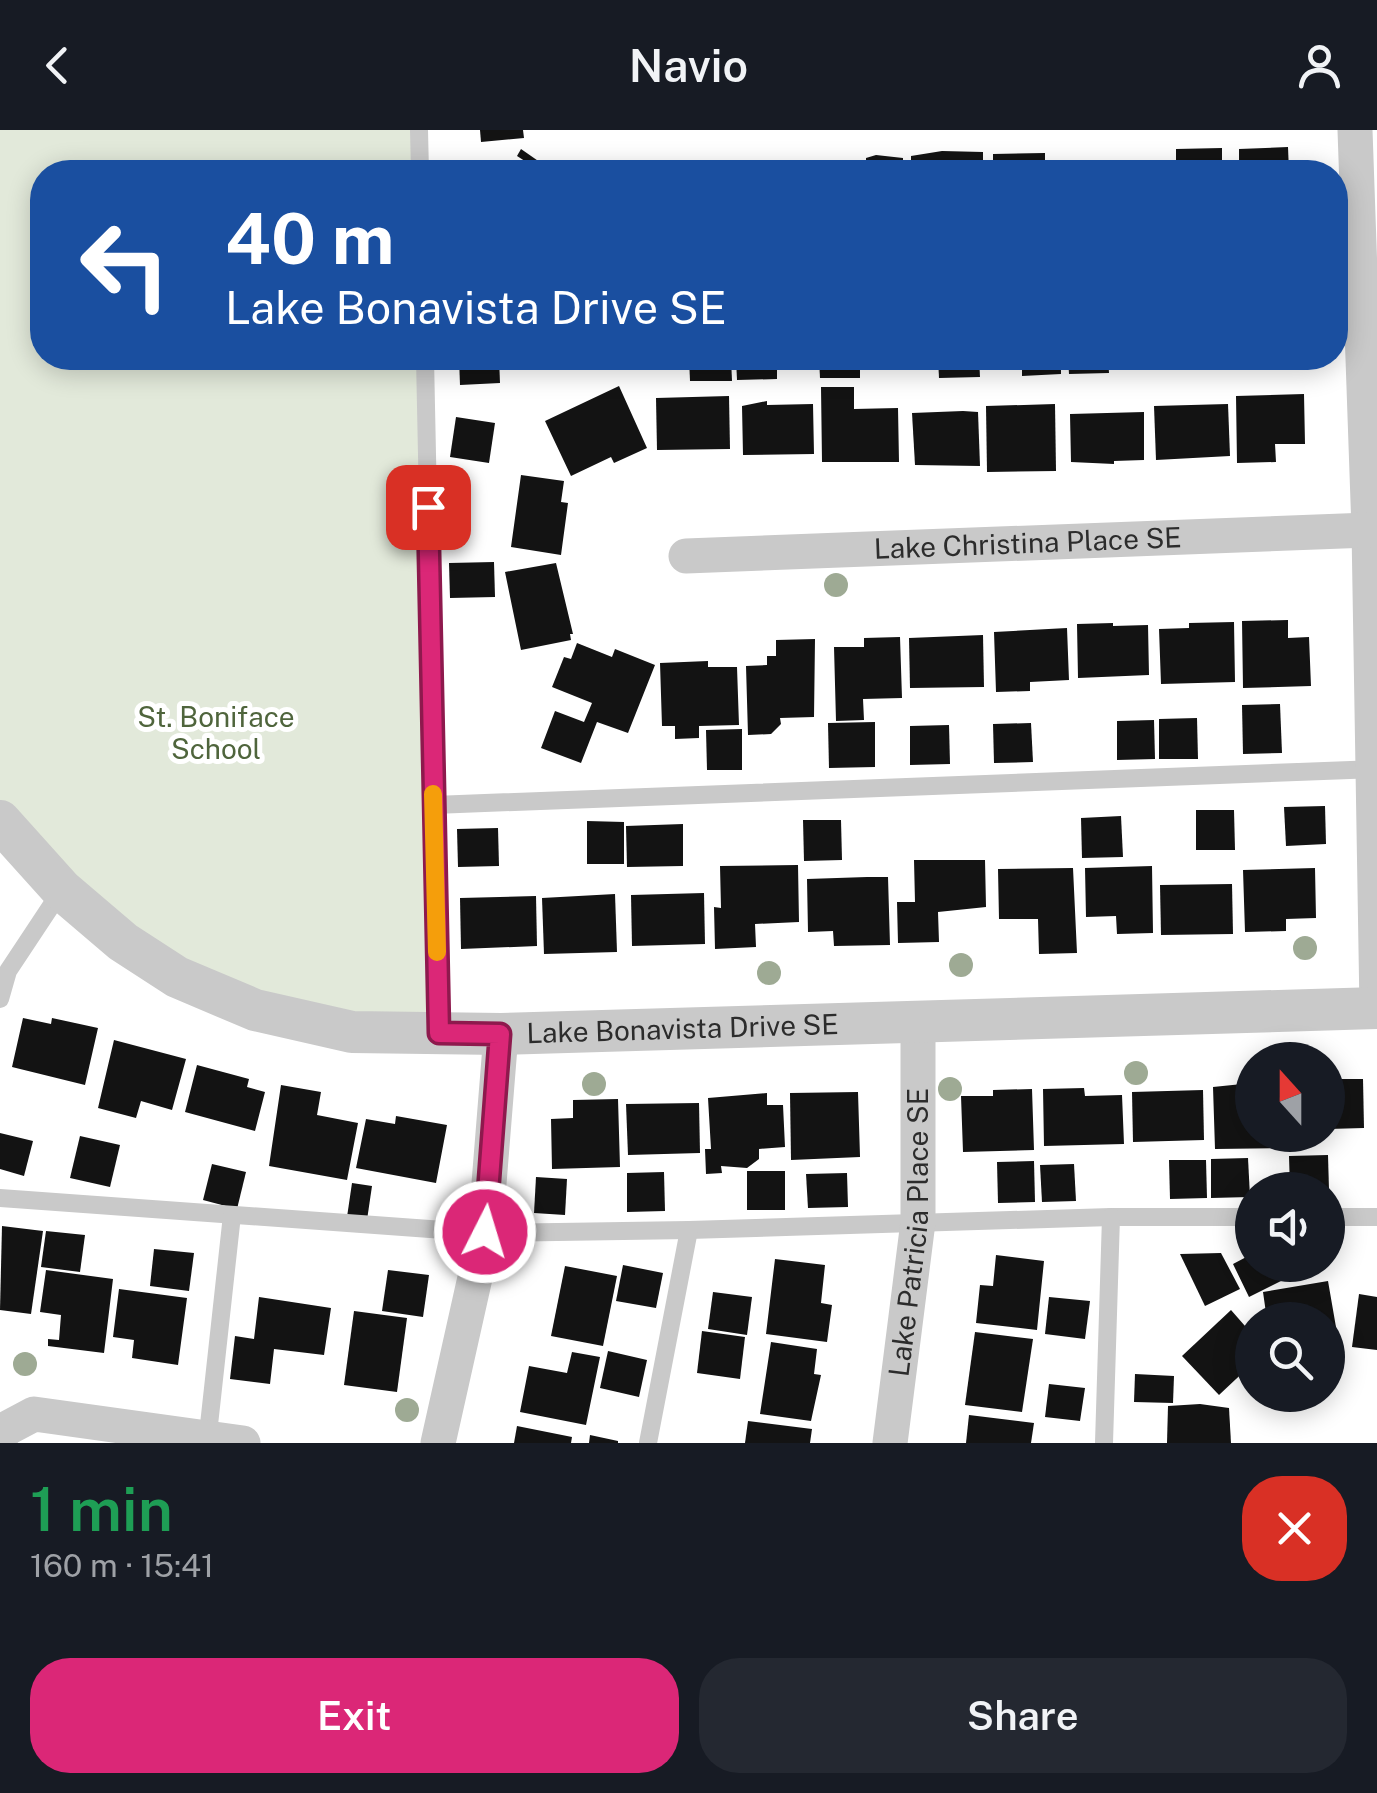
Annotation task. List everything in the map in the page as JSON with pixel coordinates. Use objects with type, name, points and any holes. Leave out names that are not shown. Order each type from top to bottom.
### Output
[{"type":"street","points":[[1355,130],[1357,292],[1369,530],[1377,1008]]},
{"type":"street","name":"Lake Christina Place SE","points":[[686,556],[1369,530]]},
{"type":"street","name":"Lake Bonavista Drive SE","points":[[0,821],[62,890],[123,942],[177,977],[254,1010],[352,1032],[500,1034],[1377,1008]]},
{"type":"street","name":"Lake Patricia Place SE","points":[[890,1443],[918,1222],[918,1020]]},
{"type":"street","points":[[438,1443],[485,1232],[500,1034]]},
{"type":"street","points":[[0,1443],[2,1431],[34,1414],[243,1443]]},
{"type":"lane","points":[[419,130],[420,160]]},
{"type":"lane","points":[[426,370],[439,1033]]},
{"type":"lane","points":[[434,805],[1375,770]]},
{"type":"lane","points":[[0,998],[8,971],[62,890]]},
{"type":"lane","points":[[0,1198],[485,1232],[1235,1217]]},
{"type":"lane","points":[[208,1440],[232,1215]]},
{"type":"lane","points":[[1104,1443],[1110,1217]]},
{"type":"lane","points":[[1345,1217],[1377,1217]]},
{"type":"lane","points":[[648,1443],[688,1230]]},
{"type":"green space","name":"St. Boniface School","points":[[0,130],[419,130],[420,160],[30,160],[30,370],[425,370],[439,1033],[177,977],[0,821]]},
{"type":"building","points":[[480,130],[523,130],[524,138],[481,142]]},
{"type":"building","points":[[1288,147],[1289,160],[1239,160],[1239,149]]},
{"type":"building","points":[[1222,148],[1222,160],[1176,160],[1176,149]]},
{"type":"building","points":[[521,149],[537,160],[523,160],[517,156]]},
{"type":"building","points":[[942,151],[983,152],[983,160],[911,160],[911,156]]},
{"type":"building","points":[[1045,153],[1045,160],[993,160],[993,154]]},
{"type":"building","points":[[876,155],[903,160],[866,160]]},
{"type":"building","points":[[459,370],[499,370],[500,383],[460,385]]},
{"type":"building","points":[[690,370],[732,370],[732,381],[690,381]]},
{"type":"building","points":[[737,370],[777,370],[777,379],[737,380]]},
{"type":"building","points":[[820,370],[860,370],[860,378],[820,378]]},
{"type":"building","points":[[939,370],[980,370],[980,377],[939,378]]},
{"type":"building","points":[[1022,370],[1061,370],[1061,374],[1022,376]]},
{"type":"building","points":[[1069,370],[1109,373],[1069,374]]},
{"type":"building","points":[[619,386],[647,448],[614,463],[611,457],[571,476],[545,421]]},
{"type":"building","points":[[821,387],[854,387],[854,409],[898,408],[899,462],[822,462]]},
{"type":"building","points":[[1304,394],[1305,444],[1275,444],[1276,462],[1237,463],[1236,396]]},
{"type":"building","points":[[729,396],[730,449],[657,450],[656,398]]},
{"type":"building","points":[[767,401],[767,405],[813,404],[814,454],[743,455],[742,406]]},
{"type":"building","points":[[1055,404],[1056,471],[987,472],[986,406]]},
{"type":"building","points":[[1228,404],[1230,456],[1156,460],[1154,406]]},
{"type":"building","points":[[978,412],[980,466],[915,465],[912,413]]},
{"type":"building","points":[[1144,412],[1144,460],[1114,464],[1071,462],[1070,414]]},
{"type":"building","points":[[456,417],[495,423],[489,463],[450,457]]},
{"type":"building","points":[[521,475],[564,481],[561,502],[568,503],[561,555],[511,547]]},
{"type":"building","points":[[494,562],[495,597],[450,598],[449,563]]},
{"type":"building","points":[[556,563],[573,634],[571,640],[521,650],[505,572]]},
{"type":"building","points":[[1288,620],[1288,638],[1309,637],[1311,686],[1243,688],[1242,621]]},
{"type":"building","points":[[1234,622],[1235,682],[1161,684],[1159,629],[1189,628],[1189,623]]},
{"type":"building","points":[[1077,624],[1148,625],[1149,675],[1078,678]]},
{"type":"building","points":[[1067,628],[1069,680],[1030,682],[1030,691],[996,692],[994,632]]},
{"type":"building","points":[[983,635],[984,687],[910,688],[909,638]]},
{"type":"building","points":[[900,637],[902,698],[863,699],[864,720],[836,721],[834,647],[864,647],[864,638]]},
{"type":"building","points":[[815,639],[814,717],[780,718],[781,724],[771,734],[748,735],[746,666],[767,665],[767,656],[776,656],[776,640]]},
{"type":"building","points":[[577,643],[612,657],[615,649],[655,665],[628,733],[597,722],[581,763],[541,748],[555,711],[584,722],[592,703],[552,687],[564,657],[571,659]]},
{"type":"building","points":[[708,661],[708,667],[737,667],[739,725],[699,726],[699,738],[675,739],[675,726],[662,726],[660,663]]},
{"type":"building","points":[[1280,704],[1282,753],[1243,754],[1242,705]]},
{"type":"building","points":[[1197,718],[1198,759],[1159,759],[1159,719]]},
{"type":"building","points":[[1154,720],[1155,759],[1117,760],[1117,721]]},
{"type":"building","points":[[875,722],[875,767],[829,768],[828,723]]},
{"type":"building","points":[[1031,723],[1033,762],[994,763],[993,724]]},
{"type":"building","points":[[949,725],[950,764],[910,765],[910,726]]},
{"type":"building","points":[[742,729],[742,770],[707,770],[706,730]]},
{"type":"building","points":[[1325,806],[1326,844],[1286,846],[1284,807]]},
{"type":"building","points":[[1196,810],[1234,810],[1235,850],[1196,850]]},
{"type":"building","points":[[1121,816],[1123,857],[1082,858],[1081,818]]},
{"type":"building","points":[[803,820],[841,820],[842,860],[804,861]]},
{"type":"building","points":[[587,821],[624,822],[624,864],[587,864]]},
{"type":"building","points":[[683,824],[683,866],[627,867],[626,826]]},
{"type":"building","points":[[498,828],[499,866],[458,867],[457,829]]},
{"type":"building","points":[[914,860],[985,860],[986,907],[938,912],[939,942],[898,943],[897,902],[915,902]]},
{"type":"building","points":[[798,865],[799,922],[755,924],[756,947],[715,949],[714,907],[721,908],[720,866]]},
{"type":"building","points":[[1152,866],[1153,933],[1117,934],[1116,916],[1086,917],[1085,868]]},
{"type":"building","points":[[1073,868],[1077,953],[1039,954],[1038,919],[999,919],[998,869]]},
{"type":"building","points":[[1315,868],[1316,918],[1286,919],[1286,931],[1245,932],[1243,870]]},
{"type":"building","points":[[888,877],[890,945],[834,946],[833,931],[808,932],[807,879]]},
{"type":"building","points":[[1232,884],[1233,934],[1161,935],[1160,885]]},
{"type":"building","points":[[704,893],[705,944],[632,946],[631,895]]},
{"type":"building","points":[[615,894],[617,952],[544,954],[542,898]]},
{"type":"building","points":[[536,896],[537,946],[461,949],[460,898]]},
{"type":"building","points":[[23,1018],[51,1024],[52,1018],[98,1028],[85,1085],[12,1067]]},
{"type":"building","points":[[114,1040],[186,1059],[172,1110],[141,1101],[136,1118],[98,1108]]},
{"type":"building","points":[[197,1065],[249,1079],[247,1087],[265,1092],[255,1131],[185,1112]]},
{"type":"building","points":[[1345,1079],[1363,1079],[1364,1128],[1345,1129]]},
{"type":"building","points":[[281,1085],[321,1092],[317,1115],[358,1123],[347,1180],[269,1166]]},
{"type":"building","points":[[1235,1085],[1235,1149],[1215,1149],[1213,1087]]},
{"type":"building","points":[[1084,1088],[1085,1096],[1122,1095],[1124,1144],[1044,1146],[1043,1089]]},
{"type":"building","points":[[1032,1089],[1034,1150],[963,1152],[961,1096],[993,1096],[993,1090]]},
{"type":"building","points":[[1203,1090],[1204,1140],[1133,1142],[1132,1092]]},
{"type":"building","points":[[858,1092],[860,1157],[791,1160],[790,1093]]},
{"type":"building","points":[[767,1093],[767,1105],[783,1105],[785,1147],[759,1149],[759,1159],[747,1168],[721,1166],[722,1173],[706,1174],[705,1149],[711,1149],[708,1098]]},
{"type":"building","points":[[618,1099],[620,1167],[552,1169],[551,1119],[573,1118],[573,1100]]},
{"type":"building","points":[[699,1103],[700,1153],[628,1155],[626,1104]]},
{"type":"building","points":[[396,1116],[447,1125],[436,1183],[356,1168],[366,1119],[395,1124]]},
{"type":"building","points":[[0,1133],[33,1141],[24,1176],[0,1169]]},
{"type":"building","points":[[80,1136],[120,1145],[110,1187],[70,1178]]},
{"type":"building","points":[[1328,1155],[1328,1172],[1289,1172],[1289,1156]]},
{"type":"building","points":[[1248,1158],[1249,1172],[1235,1172],[1235,1197],[1211,1198],[1211,1159]]},
{"type":"building","points":[[1169,1160],[1206,1160],[1207,1198],[1170,1199]]},
{"type":"building","points":[[1034,1161],[1035,1202],[998,1203],[997,1162]]},
{"type":"building","points":[[212,1164],[246,1172],[237,1209],[203,1200]]},
{"type":"building","points":[[1074,1164],[1076,1201],[1042,1202],[1040,1165]]},
{"type":"building","points":[[747,1171],[785,1171],[785,1210],[747,1210]]},
{"type":"building","points":[[664,1172],[665,1211],[627,1212],[627,1173]]},
{"type":"building","points":[[847,1173],[848,1207],[808,1208],[806,1174]]},
{"type":"building","points":[[536,1177],[567,1179],[565,1215],[534,1213]]},
{"type":"building","points":[[352,1183],[372,1186],[367,1220],[347,1217]]},
{"type":"building","points":[[2,1226],[43,1231],[31,1314],[0,1310]]},
{"type":"building","points":[[46,1231],[85,1235],[80,1272],[41,1267]]},
{"type":"building","points":[[154,1249],[194,1253],[189,1291],[150,1286]]},
{"type":"building","points":[[1221,1253],[1240,1289],[1205,1306],[1180,1254]]},
{"type":"building","points":[[996,1255],[1044,1261],[1037,1330],[976,1323],[980,1285],[993,1286]]},
{"type":"building","points":[[775,1259],[825,1265],[821,1303],[832,1305],[827,1342],[766,1334]]},
{"type":"building","points":[[623,1265],[663,1273],[656,1308],[616,1301]]},
{"type":"building","points":[[565,1266],[617,1276],[603,1346],[551,1336]]},
{"type":"building","points":[[46,1270],[113,1279],[104,1353],[48,1346],[48,1339],[59,1340],[61,1315],[40,1312]]},
{"type":"building","points":[[388,1270],[429,1275],[423,1317],[382,1311]]},
{"type":"building","points":[[1242,1282],[1279,1282],[1249,1297]]},
{"type":"building","points":[[1328,1282],[1332,1302],[1264,1302],[1263,1292]]},
{"type":"building","points":[[119,1289],[187,1298],[178,1365],[132,1358],[134,1340],[113,1337]]},
{"type":"building","points":[[713,1292],[752,1297],[747,1335],[708,1329]]},
{"type":"building","points":[[1359,1294],[1377,1297],[1377,1350],[1352,1347]]},
{"type":"building","points":[[259,1297],[331,1308],[324,1355],[274,1349],[270,1384],[230,1379],[235,1336],[254,1339]]},
{"type":"building","points":[[1049,1297],[1090,1301],[1085,1339],[1045,1334]]},
{"type":"building","points":[[1231,1310],[1235,1315],[1235,1380],[1219,1395],[1182,1356]]},
{"type":"building","points":[[354,1311],[407,1318],[397,1392],[344,1385]]},
{"type":"building","points":[[702,1331],[745,1337],[740,1379],[697,1373]]},
{"type":"building","points":[[975,1332],[1033,1339],[1022,1412],[965,1405]]},
{"type":"building","points":[[771,1342],[817,1349],[814,1374],[821,1375],[811,1421],[760,1414]]},
{"type":"building","points":[[608,1351],[647,1360],[639,1397],[600,1388]]},
{"type":"building","points":[[572,1352],[600,1357],[586,1425],[520,1412],[529,1366],[567,1373]]},
{"type":"building","points":[[1135,1374],[1174,1376],[1173,1403],[1134,1402]]},
{"type":"building","points":[[1049,1384],[1085,1388],[1080,1421],[1045,1417]]},
{"type":"building","points":[[1200,1404],[1229,1408],[1231,1443],[1167,1443],[1168,1406]]},
{"type":"building","points":[[969,1415],[1034,1423],[1031,1443],[966,1443]]},
{"type":"building","points":[[748,1421],[812,1429],[810,1443],[745,1443]]},
{"type":"building","points":[[517,1426],[572,1437],[571,1443],[514,1443]]},
{"type":"building","points":[[590,1435],[618,1441],[618,1443],[589,1443]]},
{"type":"slow traffic","points":[[433,794],[437,952]]},
{"type":"route","points":[[428,507],[439,1033],[500,1034],[485,1232]]}]
